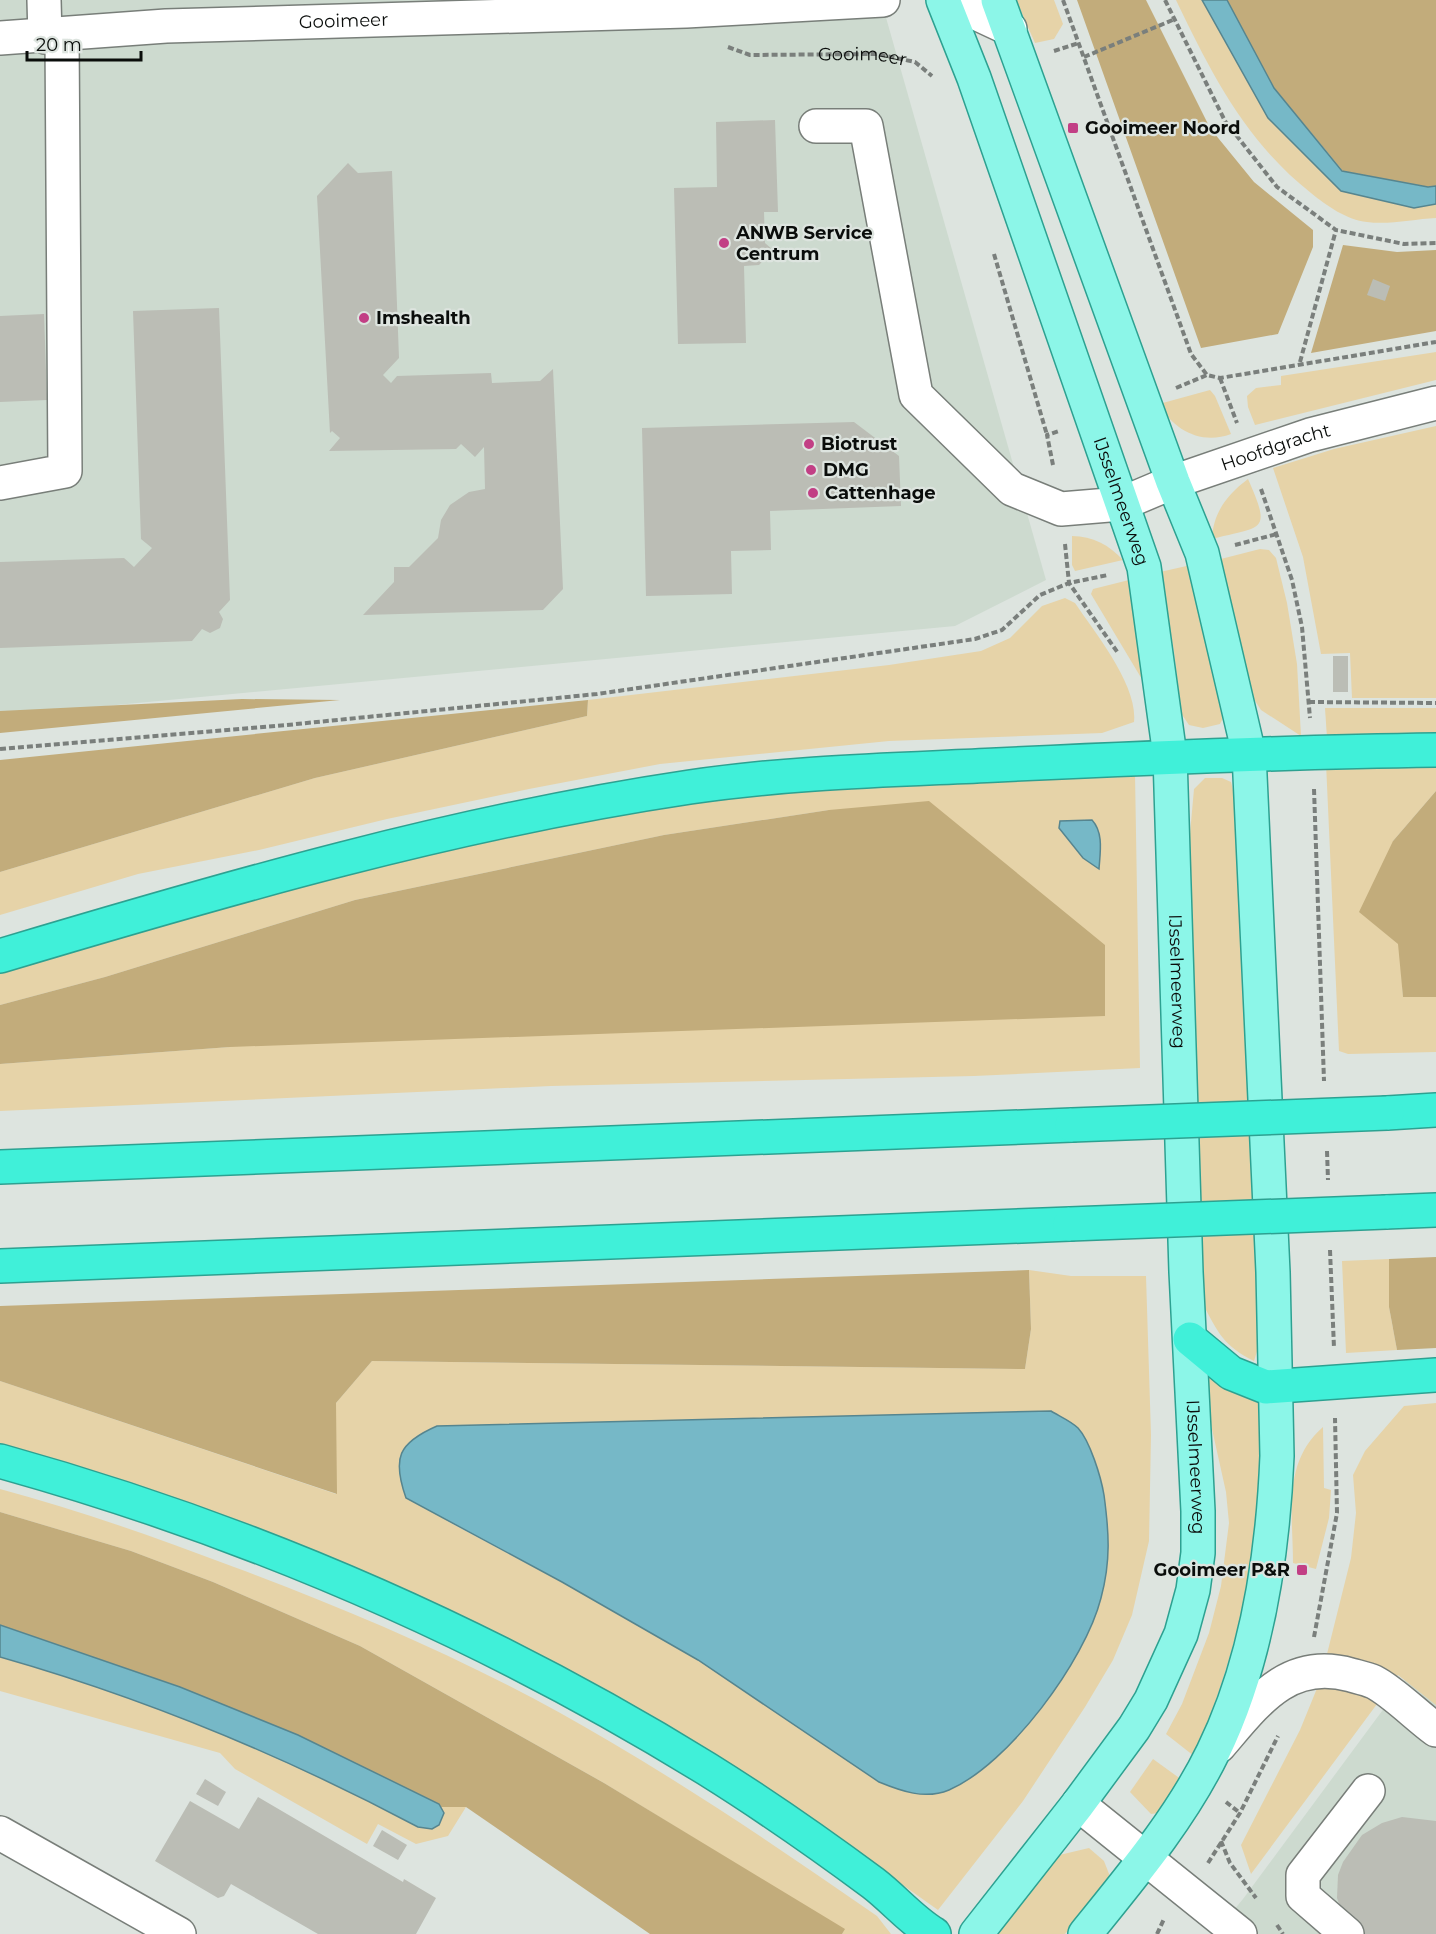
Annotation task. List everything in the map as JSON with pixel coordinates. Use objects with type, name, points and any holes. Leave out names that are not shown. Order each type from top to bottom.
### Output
[{"type":"highway","points":[[0,956],[293,871],[450,831],[572,807],[693,787],[869,770],[1170,756],[1436,750]]},
{"type":"highway","points":[[0,1167],[1436,1110]]},
{"type":"highway","points":[[0,1266],[1436,1210]]},
{"type":"highway","points":[[1190,1339],[1231,1373],[1266,1387],[1436,1375]]},
{"type":"highway","points":[[0,1461],[64,1479],[200,1524],[317,1570],[517,1663],[707,1770],[874,1884],[934,1934]]},
{"type":"main road","name":"IJsselmeerweg","points":[[943,0],[974,78],[1144,567],[1170,756],[1198,1511],[1198,1553],[1192,1590],[1181,1634],[1151,1700],[1134,1728],[1078,1804],[976,1934]]},
{"type":"main road","points":[[1004,15],[1173,482],[1202,553],[1249,754],[1264,1062],[1276,1388],[1275,1512],[1260,1604],[1245,1667],[1214,1752],[1145,1860],[1085,1934]]},
{"type":"street","points":[[0,483],[65,471],[54,36],[44,0]]},
{"type":"street","name":"Gooimeer","points":[[0,38],[54,36],[166,26],[686,11],[883,0]]},
{"type":"street","points":[[948,0],[1004,15]]},
{"type":"street","name":"Hoofdgracht","points":[[816,126],[866,126],[916,395],[1012,489],[1061,509],[1121,504],[1173,482],[1310,435],[1436,403]]},
{"type":"street","points":[[1214,1752],[1253,1706],[1276,1685],[1306,1672],[1324,1669],[1374,1682],[1436,1730]]},
{"type":"street","points":[[1347,1934],[1303,1896],[1303,1875],[1368,1791]]},
{"type":"street","points":[[1078,1804],[1240,1934]]},
{"type":"street","points":[[0,1833],[179,1934]]},
{"type":"path","points":[[1063,0],[1191,354],[1207,375],[1220,378],[1300,362],[1436,342]]},
{"type":"path","points":[[1165,0],[1225,121],[1277,187],[1336,230],[1404,244],[1436,243]]},
{"type":"path","name":"Gooimeer","points":[[686,11],[697,36],[750,55],[877,54],[915,62],[945,86],[974,78]]},
{"type":"path","points":[[1084,57],[1175,19]]},
{"type":"path","points":[[1021,62],[1079,43]]},
{"type":"path","points":[[1300,362],[1336,230]]},
{"type":"path","points":[[991,244],[1047,435]]},
{"type":"path","points":[[0,749],[287,725],[597,694],[975,639],[1002,630],[1040,595],[1069,583],[1121,658]]},
{"type":"path","points":[[1309,702],[1436,703]]},
{"type":"path","points":[[1221,1841],[1230,1863],[1263,1906]]},
{"type":"path","points":[[1269,1916],[1283,1934]]},
{"type":"shaded area","points":[[0,0],[881,0],[1046,580],[955,626],[0,716]]},
{"type":"shaded area","points":[[1016,0],[1054,0],[1063,24],[1054,39],[1035,43]]},
{"type":"shaded area","points":[[1077,0],[1146,0],[1210,128],[1254,182],[1313,230],[1313,247],[1278,334],[1201,348]]},
{"type":"shaded area","points":[[1176,0],[1202,0],[1268,118],[1414,208],[1436,204],[1436,218],[1384,223],[1360,221],[1338,212],[1311,193],[1267,152],[1232,105]]},
{"type":"shaded area","points":[[1227,0],[1436,0],[1436,186],[1428,187],[1343,171],[1274,88]]},
{"type":"shaded area","points":[[1343,245],[1397,252],[1436,250],[1436,331],[1311,353]]},
{"type":"shaded area","points":[[1436,352],[1436,380],[1255,425],[1248,407],[1247,396],[1256,388],[1281,385],[1281,376]]},
{"type":"shaded area","points":[[1210,390],[1215,396],[1231,434],[1210,438],[1190,433],[1172,422],[1159,404]]},
{"type":"shaded area","points":[[1436,426],[1436,698],[1352,698],[1350,653],[1321,654],[1303,557],[1273,468],[1334,449]]},
{"type":"shaded area","points":[[1248,479],[1260,509],[1261,518],[1258,524],[1243,532],[1212,539],[1215,520],[1223,504]]},
{"type":"shaded area","points":[[1072,536],[1100,542],[1123,560],[1075,571],[1072,565]]},
{"type":"shaded area","points":[[1260,549],[1269,550],[1276,558],[1287,603],[1297,664],[1301,736],[1261,710],[1250,693],[1217,560]]},
{"type":"shaded area","points":[[1191,565],[1224,716],[1220,724],[1203,728],[1189,725],[1181,713],[1174,651],[1160,572]]},
{"type":"shaded area","points":[[1133,579],[1146,686],[1091,594],[1093,589]]},
{"type":"shaded area","points":[[1065,598],[1075,603],[1114,660],[1129,692],[1134,722],[1102,733],[889,741],[660,764],[529,789],[387,819],[259,850],[138,874],[0,915],[0,872],[315,778],[587,716],[588,700],[889,665],[981,651],[1010,638],[1042,606]]},
{"type":"shaded area","points":[[242,699],[340,700],[0,733],[0,711]]},
{"type":"shaded area","points":[[588,700],[587,716],[315,778],[0,872],[0,760]]},
{"type":"shaded area","points":[[1325,708],[1436,708],[1436,737],[1327,738]]},
{"type":"shaded area","points":[[1436,761],[1436,791],[1393,841],[1403,997],[1436,997],[1436,1052],[1348,1054],[1339,1051],[1326,763]]},
{"type":"shaded area","points":[[1135,774],[1140,1068],[974,1076],[551,1086],[0,1111],[0,1064],[230,1047],[829,810],[664,835],[355,900],[105,977],[0,1005],[0,965],[167,915],[552,825],[741,796],[915,782]],"holes":[[[1092,820],[1083,858],[1059,828],[1061,821]]]},
{"type":"shaded area","points":[[1205,778],[1222,778],[1231,782],[1234,794],[1259,1322],[1259,1345],[1254,1361],[1235,1350],[1223,1338],[1203,1304],[1187,867],[1194,789]]},
{"type":"shaded area","points":[[1436,791],[1436,997],[1403,997],[1398,944],[1359,912],[1393,841]]},
{"type":"shaded area","points":[[929,801],[1105,945],[1105,1016],[230,1047],[0,1064],[0,1005],[105,977],[355,900],[664,835],[829,810]]},
{"type":"shaded area","points":[[1436,1257],[1436,1348],[1397,1350],[1389,1307],[1389,1259]]},
{"type":"shaded area","points":[[1389,1259],[1389,1307],[1397,1350],[1346,1353],[1342,1261]]},
{"type":"shaded area","points":[[1029,1270],[1071,1276],[1146,1276],[1151,1435],[1149,1541],[1132,1615],[1113,1660],[1023,1801],[938,1910],[876,1866],[704,1756],[0,1448],[0,1381],[336,1494],[336,1403],[372,1361],[1025,1369],[1031,1329]],"holes":[[[445,1520],[988,1766],[879,1782],[698,1660],[562,1582]]]},
{"type":"shaded area","points":[[1029,1270],[1031,1329],[1025,1369],[372,1361],[336,1403],[337,1494],[0,1381],[0,1306]]},
{"type":"shaded area","points":[[1206,1371],[1227,1388],[1264,1406],[1263,1451],[1255,1541],[1238,1628],[1211,1714],[1194,1756],[1166,1734],[1182,1704],[1209,1633],[1221,1586],[1229,1523],[1226,1492],[1208,1411]]},
{"type":"shaded area","points":[[1436,1403],[1436,1705],[1398,1675],[1393,1682],[1326,1658],[1351,1558],[1356,1513],[1353,1475],[1365,1451],[1404,1406]]},
{"type":"shaded area","points":[[1323,1427],[1324,1488],[1331,1490],[1329,1518],[1316,1569],[1293,1563],[1292,1507],[1295,1473],[1301,1456],[1310,1441]]},
{"type":"shaded area","points":[[0,1489],[118,1525],[234,1567],[378,1624],[472,1667],[564,1715],[677,1783],[778,1848],[877,1916],[891,1934],[842,1934],[844,1930],[604,1783],[360,1646],[213,1582],[131,1551],[0,1512]]},
{"type":"shaded area","points":[[0,1512],[131,1551],[213,1582],[360,1646],[604,1783],[845,1929],[842,1934],[650,1934],[466,1807],[440,1807],[298,1735],[180,1687],[0,1625]]},
{"type":"shaded area","points":[[1436,1638],[1436,1934],[1214,1934],[1243,1899]]},
{"type":"shaded area","points":[[0,1657],[108,1691],[214,1731],[368,1801],[418,1827],[444,1813],[440,1807],[466,1807],[448,1836],[416,1844],[378,1824],[367,1844],[235,1769],[220,1753],[0,1691]]},
{"type":"shaded area","points":[[1320,1681],[1380,1700],[1251,1874],[1241,1845],[1300,1730]]},
{"type":"shaded area","points":[[1153,1759],[1182,1780],[1158,1813],[1151,1814],[1130,1792]]},
{"type":"shaded area","points":[[1089,1848],[1104,1861],[1111,1879],[1065,1934],[990,1934],[1051,1857]]},
{"type":"water","points":[[1202,0],[1227,0],[1274,88],[1342,171],[1428,187],[1436,186],[1436,204],[1414,208],[1341,191],[1268,118]]},
{"type":"water","points":[[1092,820],[1100,837],[1099,869],[1083,858],[1059,828],[1060,821]]},
{"type":"water","points":[[1051,1411],[1078,1428],[1091,1450],[1100,1479],[1108,1534],[1106,1572],[1101,1598],[1079,1651],[1042,1708],[996,1758],[972,1777],[949,1790],[931,1794],[904,1791],[879,1782],[698,1660],[562,1582],[406,1498],[399,1472],[399,1462],[406,1446],[424,1432],[437,1426]]},
{"type":"water","points":[[0,1625],[180,1687],[298,1735],[439,1804],[444,1813],[439,1825],[432,1829],[418,1827],[266,1753],[214,1731],[108,1691],[0,1657]]},
{"type":"building","points":[[775,120],[778,212],[764,212],[765,243],[773,250],[759,265],[744,266],[746,343],[678,344],[674,188],[717,187],[716,122]]},
{"type":"building","points":[[348,163],[358,173],[392,171],[399,358],[383,375],[391,383],[397,376],[491,373],[492,383],[540,381],[553,369],[563,589],[543,610],[363,615],[394,582],[394,567],[409,567],[438,538],[441,520],[450,505],[469,492],[485,489],[484,447],[475,457],[461,444],[456,449],[329,451],[340,438],[332,431],[330,433],[317,196]]},
{"type":"building","points":[[1373,279],[1390,286],[1385,301],[1367,295]]},
{"type":"building","points":[[219,308],[230,600],[219,612],[223,619],[220,628],[210,633],[202,629],[192,641],[0,648],[0,562],[124,558],[134,567],[152,548],[141,539],[133,311]]},
{"type":"building","points":[[44,314],[47,400],[0,402],[0,316]]},
{"type":"building","points":[[854,422],[899,456],[901,506],[770,511],[771,550],[731,551],[732,594],[646,596],[642,428]]},
{"type":"building","points":[[1333,656],[1348,656],[1348,692],[1333,692]]},
{"type":"building","points":[[205,1779],[226,1792],[218,1806],[196,1794]]},
{"type":"building","points":[[258,1797],[403,1882],[404,1879],[436,1898],[416,1934],[318,1934],[231,1884],[224,1896],[218,1898],[155,1861],[190,1801],[239,1829]]},
{"type":"building","points":[[1402,1817],[1436,1821],[1436,1934],[1349,1934],[1337,1898],[1338,1875],[1343,1862],[1362,1835],[1382,1823]]},
{"type":"building","points":[[382,1830],[407,1845],[398,1860],[373,1846]]},
{"type":"place","name":"Gooimeer Noord","points":[[1073,128]]},
{"type":"place","name":"ANWB Service Centrum","points":[[724,243]]},
{"type":"place","name":"Imshealth","points":[[364,318]]},
{"type":"place","name":"Biotrust","points":[[809,444]]},
{"type":"place","name":"DMG","points":[[811,470]]},
{"type":"place","name":"Cattenhage","points":[[813,493]]},
{"type":"place","name":"Gooimeer P&R","points":[[1302,1570]]}]
